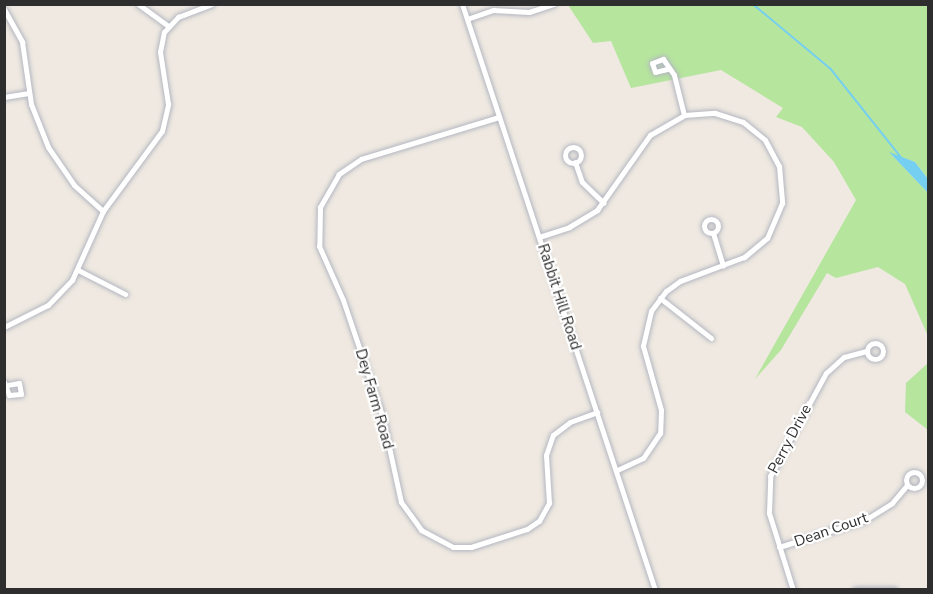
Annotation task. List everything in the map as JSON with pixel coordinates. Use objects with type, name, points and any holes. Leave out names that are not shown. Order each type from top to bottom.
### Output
[{"type":"street","points":[[138,4],[168,26]]},
{"type":"street","points":[[4,327],[48,305],[78,270],[103,211],[162,131],[168,104],[160,45],[168,26],[184,14],[212,4]]},
{"type":"street","name":"Rabbit Hill Road","points":[[462,4],[655,590]]},
{"type":"street","points":[[467,19],[493,10],[529,12],[554,4]]},
{"type":"street","points":[[4,9],[22,42],[29,93],[40,132],[56,162],[74,185],[103,211]]},
{"type":"street","points":[[667,69],[674,75],[684,115]]},
{"type":"street","points":[[4,97],[29,93]]},
{"type":"street","points":[[539,237],[580,222],[604,203],[650,135],[684,115],[716,113],[742,122],[770,147],[782,175],[782,203],[772,230],[752,252],[723,266],[680,281],[660,298],[648,319],[643,346],[661,410],[660,433],[643,458],[616,470]]},
{"type":"street","name":"Dey Farm Road","points":[[499,117],[362,159],[339,174],[320,207],[319,246],[343,300],[378,404],[401,502],[421,530],[453,547],[471,547],[527,529],[539,521],[549,503],[546,455],[553,435],[570,422],[597,412]]},
{"type":"street","points":[[575,162],[582,182],[604,203]]},
{"type":"street","points":[[713,233],[723,266]]},
{"type":"street","points":[[78,270],[124,294]]},
{"type":"street","points":[[660,298],[711,338]]},
{"type":"street","name":"Perry Drive","points":[[793,590],[767,505],[773,467],[826,373],[844,357],[867,351]]},
{"type":"street","name":"Dean Court","points":[[779,547],[865,519],[892,503],[907,485]]},
{"type":"street","points":[[855,590],[895,590]]},
{"type":"green space","points":[[568,5],[928,5],[928,179],[915,162],[891,154],[928,193],[928,336],[905,284],[878,267],[836,278],[827,273],[781,350],[755,379],[856,200],[834,162],[802,127],[776,117],[783,108],[721,70],[631,88],[611,41],[593,43]]},
{"type":"green space","points":[[928,363],[928,430],[905,412],[906,383]]},
{"type":"water","points":[[889,152],[915,162],[928,179],[928,193]]},
{"type":"waterway","points":[[753,4],[831,69],[901,157]]}]
